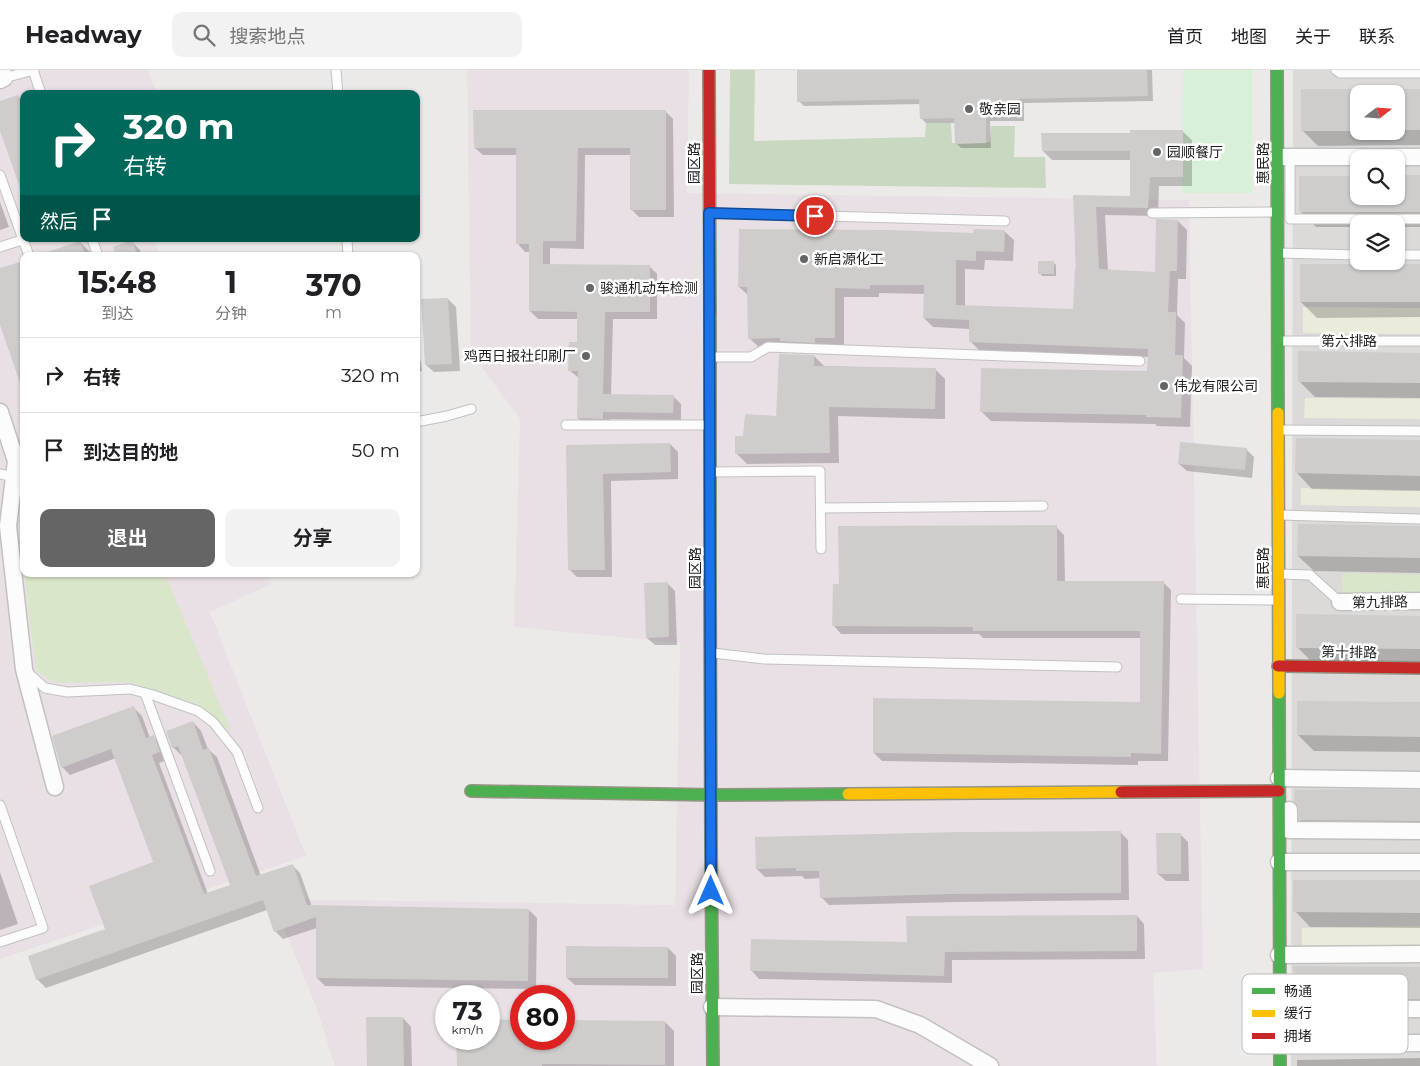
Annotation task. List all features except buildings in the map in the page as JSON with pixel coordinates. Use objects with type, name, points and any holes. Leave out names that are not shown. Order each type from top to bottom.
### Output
[{"type":"main road","name":"园区路","points":[[709,70],[713,1066]]},
{"type":"main road","name":"惠民路","points":[[1277,70],[1284,157],[1278,212],[1278,666],[1282,782],[1279,862],[1279,974]]},
{"type":"main road","name":"第十排路","points":[[1278,666],[1420,668]]},
{"type":"main road","points":[[471,791],[711,795],[1282,782]]},
{"type":"street","points":[[1284,157],[1420,157]]},
{"type":"street","points":[[0,412],[16,461],[7,476],[4,524],[8,526],[24,669],[55,787]]},
{"type":"street","name":"第九排路","points":[[1340,602],[1420,601]]},
{"type":"street","points":[[1420,780],[1282,782],[1289,830],[1420,831]]},
{"type":"street","points":[[1279,862],[1420,862]]},
{"type":"street","points":[[1279,955],[1420,954]]},
{"type":"street","points":[[712,1007],[876,1009],[920,1025],[990,1066]]},
{"type":"lane","points":[[2,76],[33,70],[40,90]]},
{"type":"lane","points":[[336,70],[338,90]]},
{"type":"lane","points":[[1336,70],[1340,73],[1420,73]]},
{"type":"lane","points":[[1284,157],[1290,219],[1420,219]]},
{"type":"lane","points":[[0,175],[20,228]]},
{"type":"lane","points":[[1152,213],[1278,212]]},
{"type":"lane","points":[[709,213],[1005,221]]},
{"type":"lane","points":[[0,247],[20,240]]},
{"type":"lane","points":[[1278,254],[1350,254]]},
{"type":"lane","points":[[1405,255],[1420,255]]},
{"type":"lane","name":"第六排路","points":[[1278,341],[1420,341]]},
{"type":"lane","points":[[709,358],[751,357],[768,347],[1140,361]]},
{"type":"lane","points":[[420,421],[471,409]]},
{"type":"lane","points":[[566,425],[710,425]]},
{"type":"lane","points":[[1278,430],[1420,431]]},
{"type":"lane","points":[[710,472],[820,471],[821,549]]},
{"type":"lane","points":[[821,508],[1044,506]]},
{"type":"lane","points":[[1278,515],[1420,519]]},
{"type":"lane","points":[[1278,574],[1310,575],[1340,602]]},
{"type":"lane","points":[[1181,599],[1278,600]]},
{"type":"lane","points":[[710,652],[764,659],[1117,667]]},
{"type":"lane","points":[[24,669],[44,688],[68,692],[130,689],[198,711],[213,722],[237,752],[258,808]]},
{"type":"lane","points":[[145,693],[210,871]]},
{"type":"lane","points":[[0,805],[43,928],[0,942]]},
{"type":"shaded area","points":[[0,70],[148,70],[156,90],[20,90],[20,242],[155,242],[159,252],[20,252],[20,577],[269,577],[271,584],[210,612],[306,856],[0,959]]},
{"type":"shaded area","points":[[467,70],[689,70],[687,193],[1189,200],[1203,969],[1153,973],[1157,1066],[335,1066],[315,1004],[272,899],[675,905],[680,643],[514,627],[520,419],[471,353]]},
{"type":"shaded area","points":[[1293,70],[1420,70],[1420,1066],[1291,1066],[1291,1054],[1408,1054],[1408,974],[1291,974]]},
{"type":"shaded area","points":[[1303,307],[1420,308],[1420,334],[1303,333]]},
{"type":"shaded area","points":[[1305,398],[1420,399],[1420,419],[1304,418]]},
{"type":"shaded area","points":[[1301,488],[1420,490],[1420,507],[1301,505]]},
{"type":"shaded area","points":[[1420,926],[1420,946],[1302,948],[1302,928]]},
{"type":"green space","points":[[730,70],[755,70],[754,141],[925,137],[926,123],[951,123],[952,143],[990,142],[991,126],[1015,126],[1014,157],[1045,157],[1046,188],[729,184]]},
{"type":"green space","points":[[1183,70],[1252,70],[1252,193],[1182,193]]},
{"type":"green space","points":[[1342,573],[1420,575],[1420,594],[1342,593]]},
{"type":"green space","points":[[24,577],[166,577],[232,733],[197,704],[128,682],[55,683],[36,671]]},
{"type":"traffic: fast","points":[[1277,70],[1278,413]]},
{"type":"traffic: fast","points":[[710,312],[710,589]]},
{"type":"traffic: fast","points":[[1279,693],[1280,974]]},
{"type":"traffic: fast","points":[[471,791],[716,795],[848,794]]},
{"type":"traffic: fast","points":[[711,844],[713,1066]]},
{"type":"traffic: fast","points":[[1280,1054],[1280,1066]]},
{"type":"traffic: slow","points":[[1278,413],[1279,693]]},
{"type":"traffic: slow","points":[[710,589],[711,844]]},
{"type":"traffic: slow","points":[[848,794],[1121,792]]},
{"type":"traffic: jam","points":[[709,70],[710,312]]},
{"type":"traffic: jam","points":[[1278,666],[1420,668]]},
{"type":"traffic: jam","points":[[1121,792],[1279,791]]},
{"type":"place","name":"敬亲园","points":[[969,109]]},
{"type":"place","name":"园顺餐厅","points":[[1157,152]]},
{"type":"place","name":"新启源化工","points":[[804,259]]},
{"type":"place","name":"骏通机动车检测","points":[[590,288]]},
{"type":"place","name":"鸡西日报社印刷厂","points":[[586,356]]},
{"type":"place","name":"伟龙有限公司","points":[[1164,386]]},
{"type":"route","points":[[711,891],[709,213],[815,216]]}]
